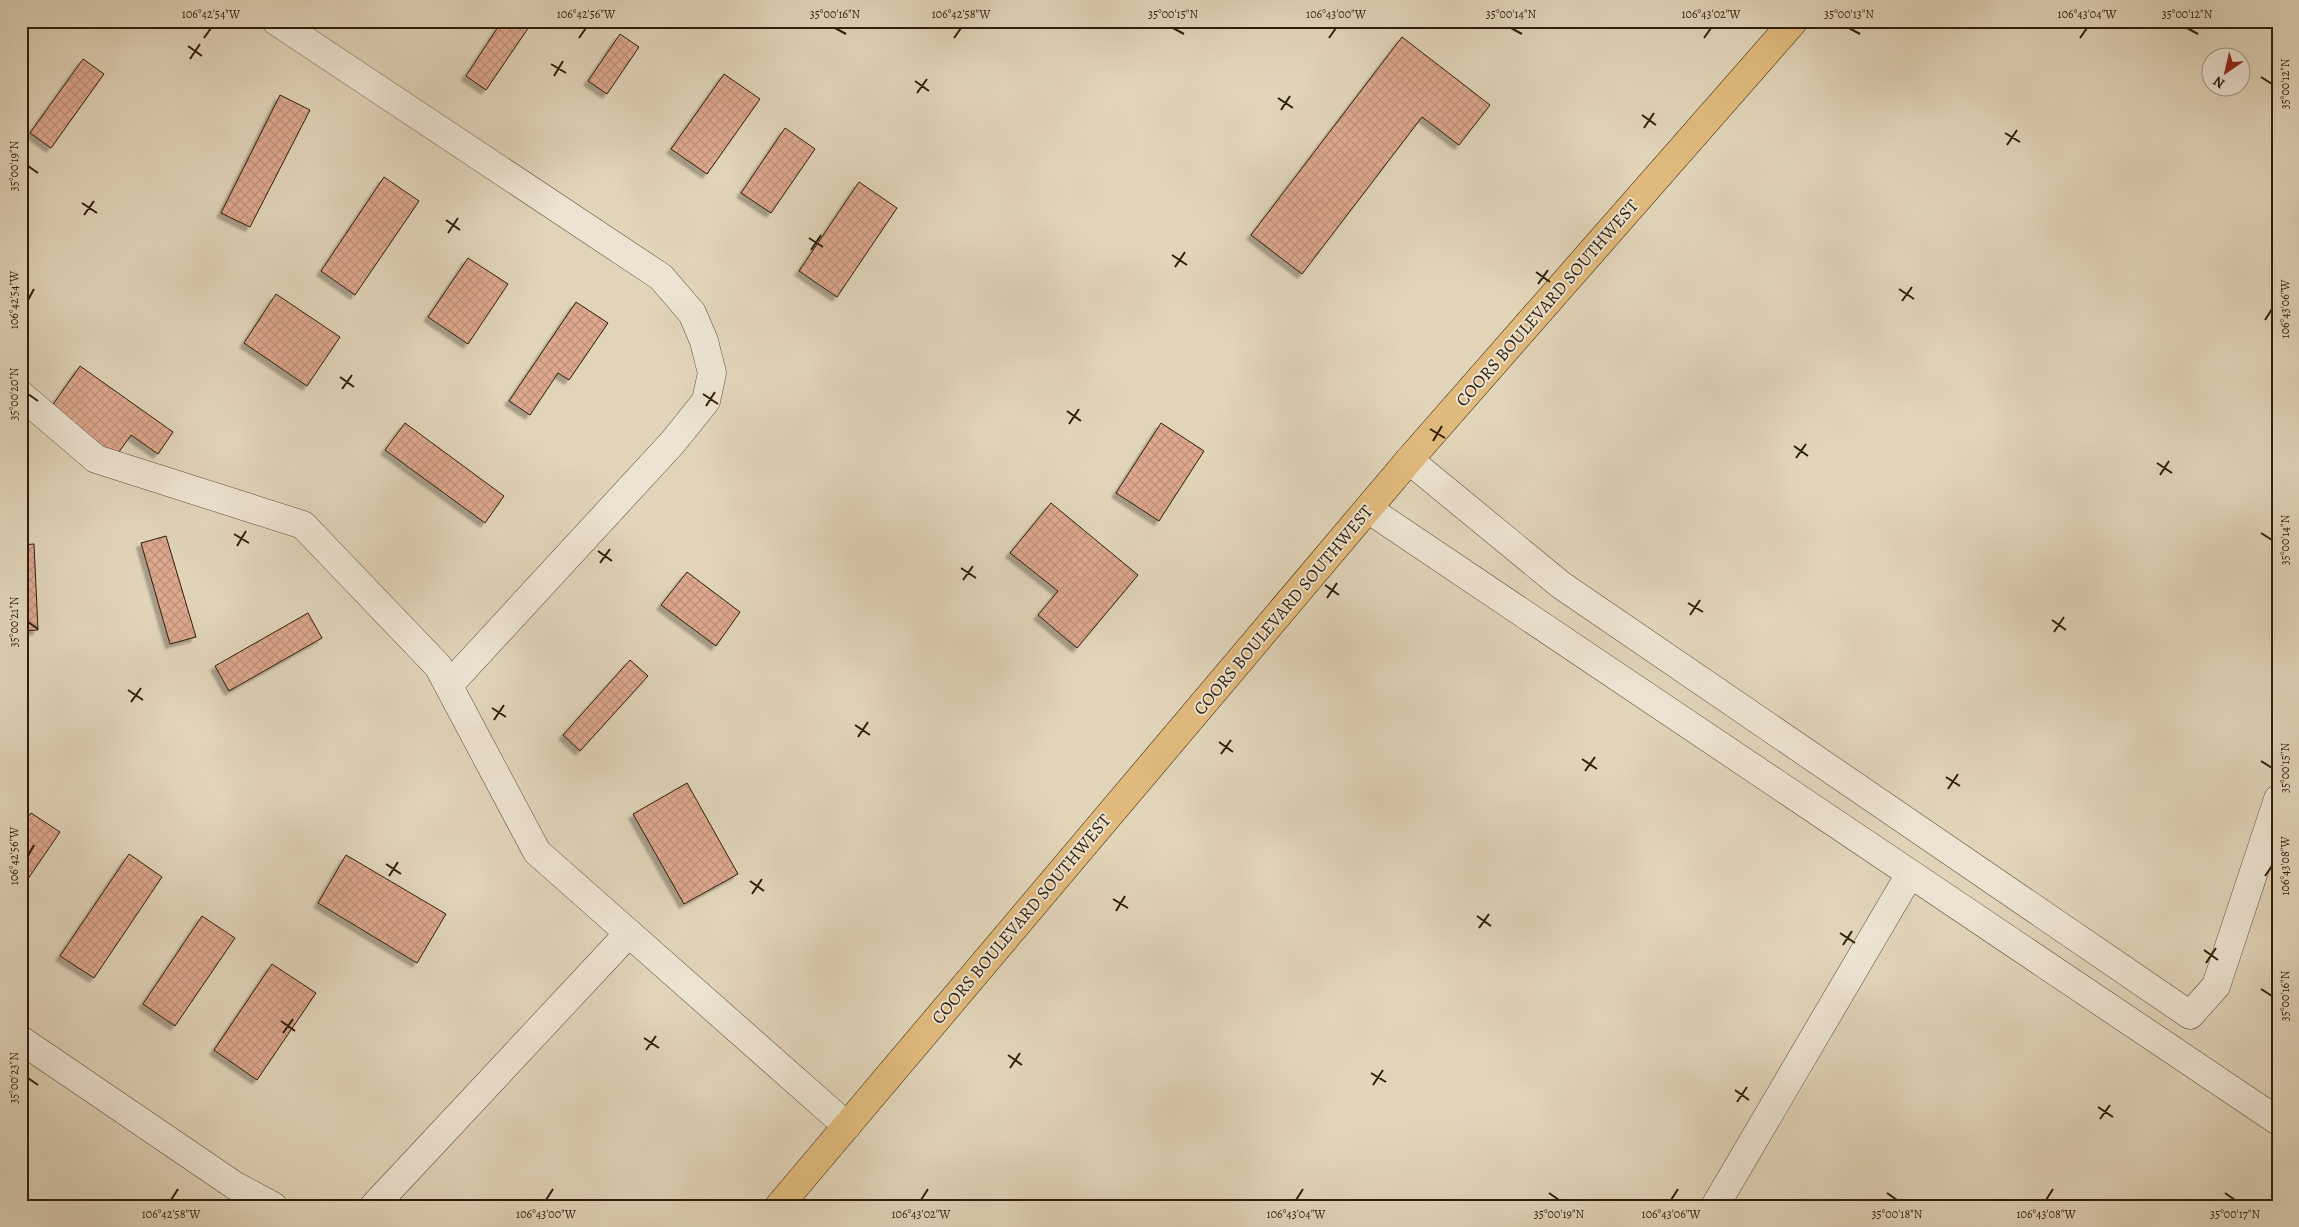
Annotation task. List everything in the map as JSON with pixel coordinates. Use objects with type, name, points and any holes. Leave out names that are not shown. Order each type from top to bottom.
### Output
[{"type":"main road","name":"COORS BOULEVARD SOUTHWEST","points":[[779,1206],[1409,460],[1794,21]]},
{"type":"street","points":[[276,21],[662,277],[692,313],[704,341],[712,373],[706,402],[673,442],[449,685]]},
{"type":"street","points":[[21,395],[96,459],[303,525],[438,666],[537,852],[847,1126]]},
{"type":"street","points":[[1409,460],[1561,585],[2190,1015],[2216,986],[2278,799]]},
{"type":"street","points":[[1368,509],[2278,1121]]},
{"type":"street","points":[[1715,1206],[1910,874]]},
{"type":"street","points":[[374,1206],[629,933]]},
{"type":"street","points":[[21,1040],[234,1185],[273,1206]]},
{"type":"building","points":[[502,21],[533,21],[486,90],[466,76]]},
{"type":"building","points":[[620,34],[639,47],[607,94],[588,81]]},
{"type":"building","points":[[1402,37],[1490,105],[1459,145],[1422,117],[1302,274],[1251,235]]},
{"type":"building","points":[[83,59],[104,74],[51,148],[30,133]]},
{"type":"building","points":[[724,74],[760,99],[707,174],[671,149]]},
{"type":"building","points":[[280,95],[310,110],[250,227],[221,213]]},
{"type":"building","points":[[785,128],[815,149],[771,213],[741,193]]},
{"type":"building","points":[[384,177],[419,201],[355,295],[321,271]]},
{"type":"building","points":[[859,182],[897,208],[837,297],[799,271]]},
{"type":"building","points":[[468,258],[508,284],[468,344],[428,317]]},
{"type":"building","points":[[276,294],[340,337],[307,386],[244,343]]},
{"type":"building","points":[[576,302],[608,323],[569,380],[558,373],[530,415],[509,401]]},
{"type":"building","points":[[80,366],[173,432],[158,454],[131,435],[114,459],[47,413]]},
{"type":"building","points":[[405,423],[504,496],[485,523],[385,450]]},
{"type":"building","points":[[1161,423],[1204,451],[1159,521],[1116,493]]},
{"type":"building","points":[[1051,503],[1138,575],[1077,648],[1038,615],[1058,591],[1010,553]]},
{"type":"building","points":[[166,536],[196,637],[170,644],[141,543]]},
{"type":"building","points":[[34,544],[38,630],[21,631],[21,545]]},
{"type":"building","points":[[687,572],[740,612],[716,646],[661,605]]},
{"type":"building","points":[[308,613],[322,638],[229,691],[215,666]]},
{"type":"building","points":[[630,660],[648,676],[580,751],[563,735]]},
{"type":"building","points":[[687,783],[738,874],[684,904],[633,814]]},
{"type":"building","points":[[31,813],[60,832],[21,889],[21,827]]},
{"type":"building","points":[[129,854],[162,877],[94,978],[60,956]]},
{"type":"building","points":[[346,855],[446,914],[417,963],[318,903]]},
{"type":"building","points":[[202,916],[235,938],[175,1026],[143,1004]]},
{"type":"building","points":[[272,964],[316,993],[257,1080],[214,1050]]},
{"type":"building","points":[[46,1199],[56,1206],[42,1206]]}]
